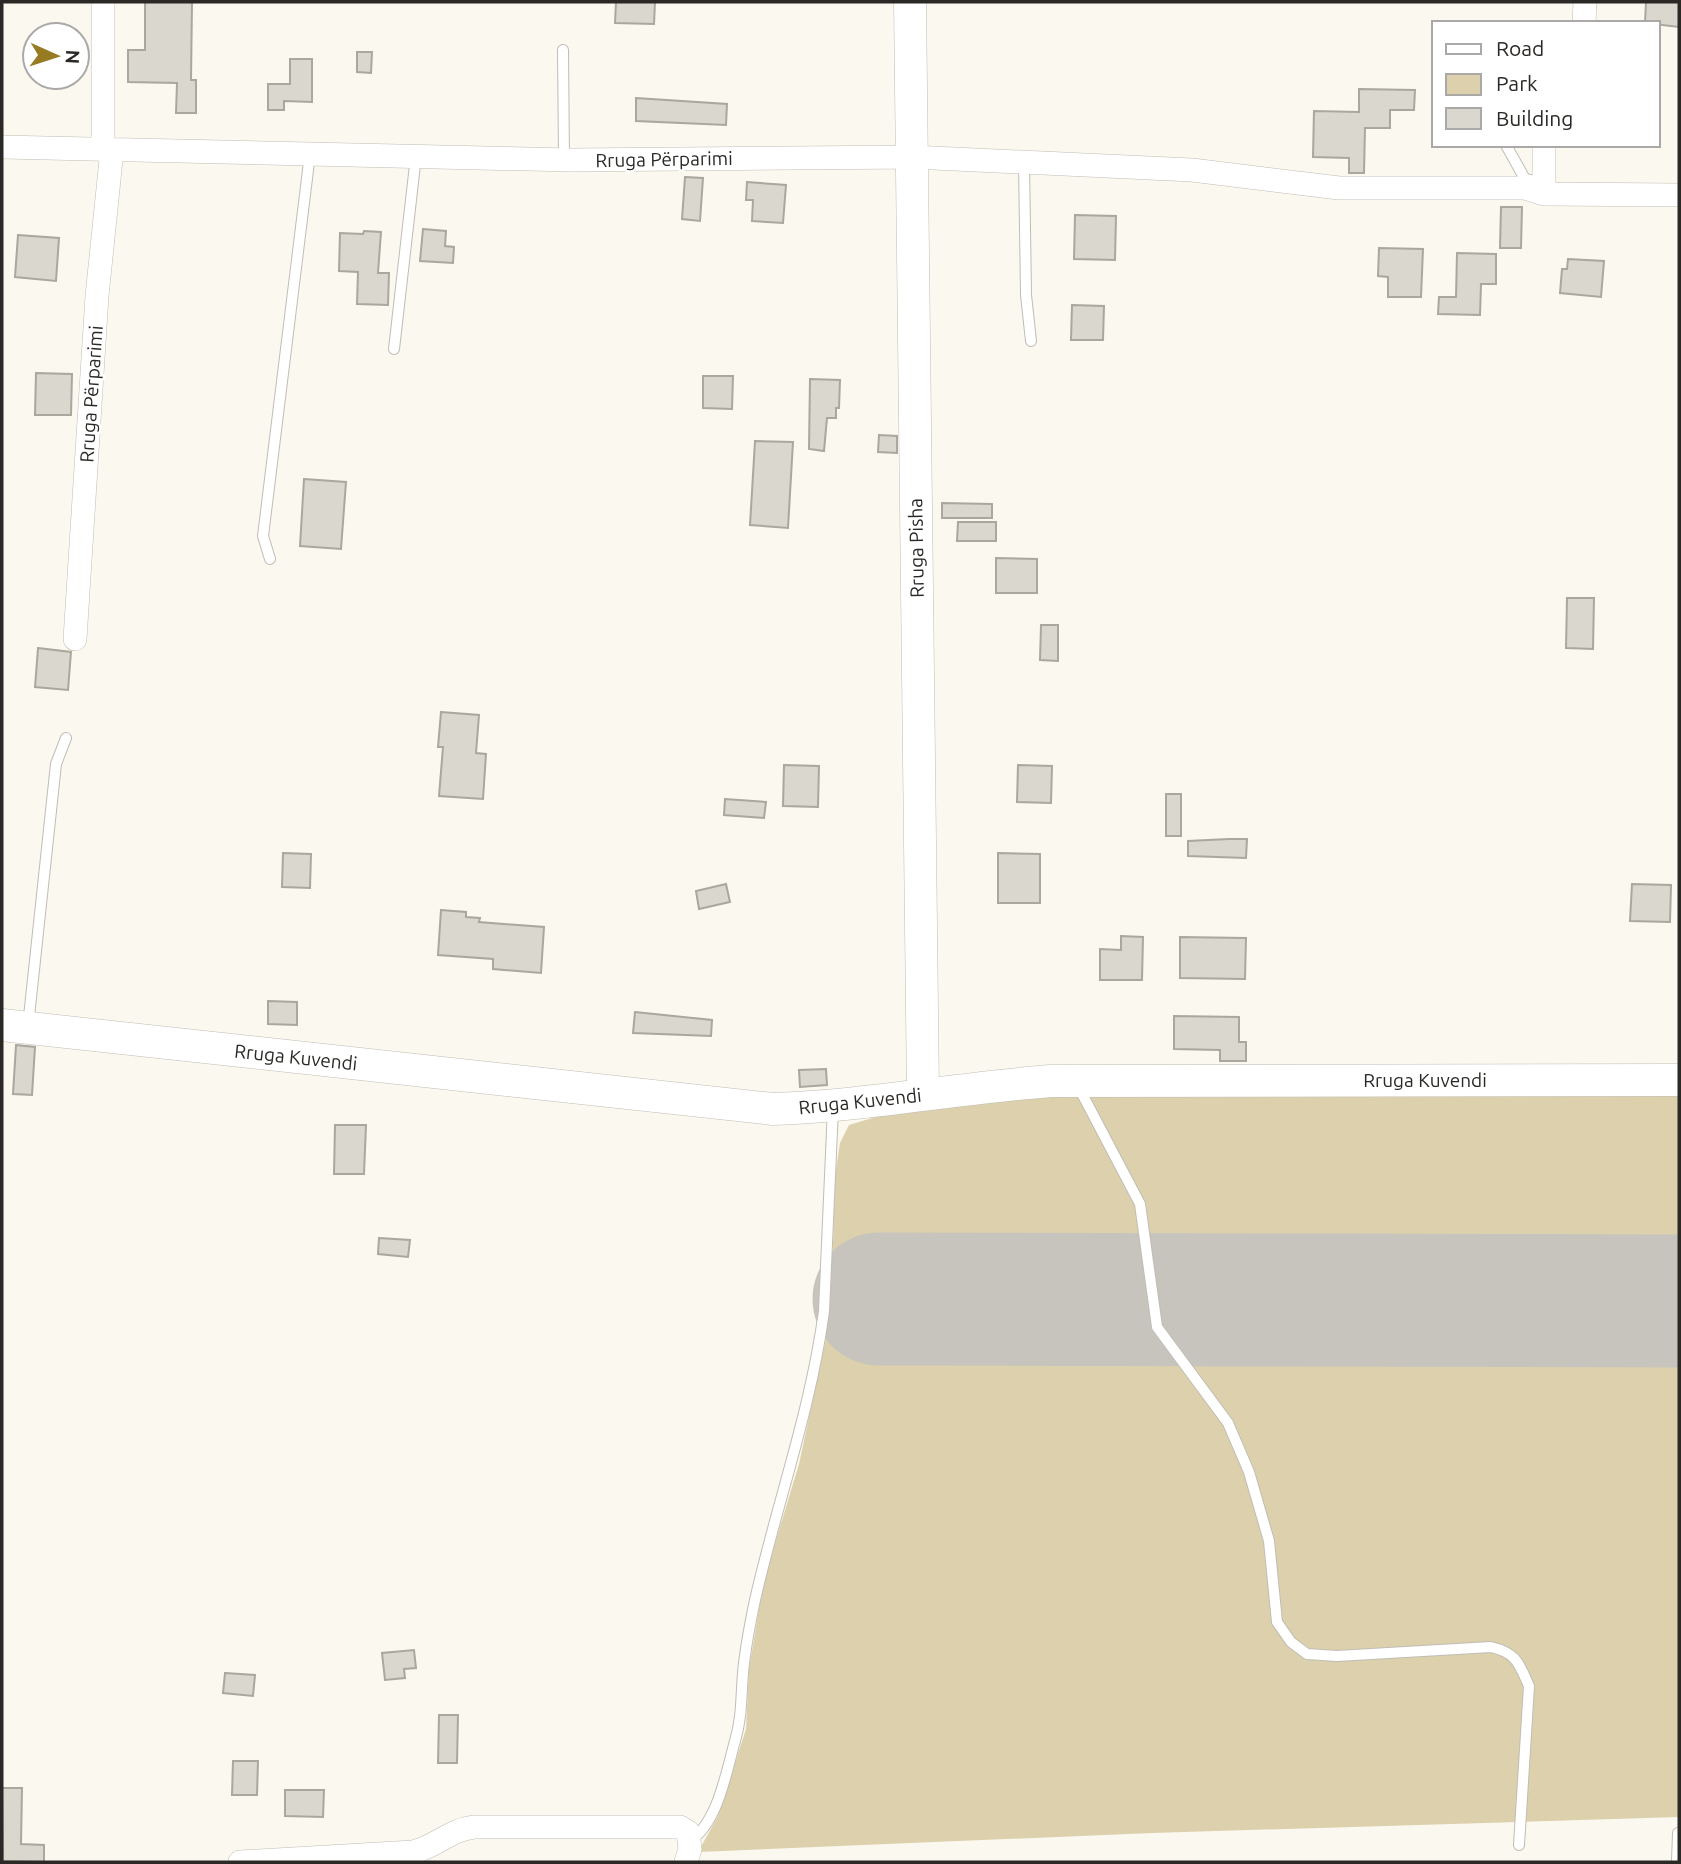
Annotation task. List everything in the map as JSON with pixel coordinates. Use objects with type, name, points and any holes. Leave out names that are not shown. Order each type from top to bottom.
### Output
[{"type":"street","points":[[103,2],[107,150]]},
{"type":"street","name":"Rruga Pisha","points":[[910,2],[922,1094]]},
{"type":"street","points":[[1584,21],[1585,2]]},
{"type":"street","name":"Rruga Përparimi","points":[[2,146],[564,159],[912,157],[1192,170],[1339,188],[1525,188],[1679,195]]},
{"type":"street","points":[[1544,147],[1544,189]]},
{"type":"street","name":"Rruga Përparimi","points":[[75,639],[107,150]]},
{"type":"street","name":"Rruga Kuvendi","points":[[15,1027],[773,1109],[833,1108],[996,1085],[1075,1081],[1679,1080]]},
{"type":"street","points":[[240,1862],[413,1852],[426,1849],[457,1829],[474,1827],[680,1827],[688,1832],[688,1851]]},
{"type":"lane","points":[[562,50],[564,159]]},
{"type":"lane","points":[[1507,147],[1525,179],[1544,189]]},
{"type":"lane","points":[[270,559],[263,536],[310,154]]},
{"type":"lane","points":[[394,349],[416,156]]},
{"type":"lane","points":[[1024,163],[1026,295],[1031,341]]},
{"type":"lane","points":[[15,1027],[56,764],[66,738]]},
{"type":"lane","points":[[1075,1081],[1140,1204],[1157,1327],[1228,1423],[1249,1472],[1269,1541],[1278,1622],[1291,1642],[1307,1654],[1337,1656],[1491,1647],[1508,1651],[1519,1665],[1529,1686],[1519,1845]]},
{"type":"lane","points":[[688,1851],[708,1825],[736,1739],[743,1710],[743,1673],[753,1610],[772,1528],[790,1473],[820,1342],[824,1311],[833,1108]]},
{"type":"lane","points":[[1677,1862],[1678,1833]]},
{"type":"green space","points":[[1679,1087],[1679,1817],[1152,1833],[698,1852],[718,1816],[746,1729],[749,1669],[764,1580],[799,1464],[831,1315],[835,1176],[840,1143],[849,1125],[882,1115],[1005,1096]]},
{"type":"building","points":[[145,2],[192,2],[191,80],[196,80],[196,113],[176,113],[177,83],[128,82],[128,50],[145,50]]},
{"type":"building","points":[[616,2],[655,2],[654,24],[615,23]]},
{"type":"building","points":[[1646,2],[1679,2],[1679,27],[1660,25],[1660,21],[1645,21]]},
{"type":"building","points":[[357,52],[372,52],[371,73],[357,72]]},
{"type":"building","points":[[290,59],[312,59],[312,102],[284,101],[284,110],[268,110],[268,84],[290,84]]},
{"type":"building","points":[[1359,89],[1415,90],[1414,110],[1390,110],[1390,128],[1365,128],[1364,173],[1349,173],[1349,158],[1313,157],[1314,111],[1359,112]]},
{"type":"building","points":[[636,98],[727,104],[726,125],[636,121]]},
{"type":"building","points":[[685,177],[703,178],[700,221],[682,219]]},
{"type":"building","points":[[747,182],[786,185],[783,223],[752,221],[753,200],[746,200]]},
{"type":"building","points":[[1501,207],[1522,207],[1521,248],[1500,248]]},
{"type":"building","points":[[1075,215],[1116,216],[1115,260],[1074,259]]},
{"type":"building","points":[[423,229],[446,231],[445,246],[454,247],[453,263],[420,261]]},
{"type":"building","points":[[364,231],[381,232],[378,273],[389,273],[388,305],[357,304],[358,272],[339,271],[340,233],[363,234]]},
{"type":"building","points":[[18,235],[59,238],[56,281],[15,277]]},
{"type":"building","points":[[1379,248],[1423,249],[1421,297],[1388,297],[1388,277],[1378,276]]},
{"type":"building","points":[[1457,253],[1496,254],[1496,284],[1481,284],[1480,315],[1438,314],[1439,297],[1456,297]]},
{"type":"building","points":[[1568,259],[1604,261],[1601,297],[1560,293],[1562,269],[1567,269]]},
{"type":"building","points":[[1072,305],[1104,306],[1103,340],[1071,340]]},
{"type":"building","points":[[36,373],[72,374],[71,415],[35,415]]},
{"type":"building","points":[[703,376],[733,376],[732,409],[703,408]]},
{"type":"building","points":[[810,379],[840,380],[839,408],[836,408],[836,418],[827,418],[824,451],[809,449]]},
{"type":"building","points":[[879,435],[897,436],[897,453],[878,452]]},
{"type":"building","points":[[755,441],[793,442],[788,528],[750,525]]},
{"type":"building","points":[[304,479],[346,482],[341,549],[300,546]]},
{"type":"building","points":[[942,503],[992,504],[992,518],[942,518]]},
{"type":"building","points":[[958,522],[996,522],[996,541],[957,541]]},
{"type":"building","points":[[996,558],[1037,559],[1037,593],[996,593]]},
{"type":"building","points":[[1567,598],[1594,598],[1593,649],[1566,648]]},
{"type":"building","points":[[1041,625],[1058,625],[1058,661],[1040,660]]},
{"type":"building","points":[[38,648],[71,652],[68,690],[35,687]]},
{"type":"building","points":[[441,712],[479,715],[476,753],[486,754],[483,799],[439,796],[443,747],[438,747]]},
{"type":"building","points":[[784,765],[819,766],[818,807],[783,806]]},
{"type":"building","points":[[1018,765],[1052,766],[1051,803],[1017,802]]},
{"type":"building","points":[[1166,794],[1181,794],[1181,836],[1166,836]]},
{"type":"building","points":[[725,799],[766,802],[764,818],[724,815]]},
{"type":"building","points":[[1247,839],[1246,858],[1188,856],[1188,841]]},
{"type":"building","points":[[283,853],[311,854],[310,888],[282,887]]},
{"type":"building","points":[[998,853],[1040,854],[1040,903],[998,903]]},
{"type":"building","points":[[726,884],[730,902],[699,909],[696,891]]},
{"type":"building","points":[[1632,884],[1671,885],[1670,922],[1630,921]]},
{"type":"building","points":[[441,910],[466,912],[466,917],[480,918],[479,922],[544,927],[541,973],[493,969],[493,959],[438,955]]},
{"type":"building","points":[[1121,936],[1143,937],[1142,980],[1100,980],[1100,949],[1121,950]]},
{"type":"building","points":[[1180,937],[1246,938],[1245,979],[1180,978]]},
{"type":"building","points":[[268,1001],[297,1002],[297,1025],[268,1024]]},
{"type":"building","points":[[635,1012],[712,1020],[711,1036],[633,1033]]},
{"type":"building","points":[[1174,1016],[1239,1017],[1239,1042],[1246,1042],[1246,1061],[1220,1061],[1220,1050],[1174,1049]]},
{"type":"building","points":[[16,1045],[35,1047],[32,1095],[13,1094]]},
{"type":"building","points":[[826,1069],[827,1085],[800,1087],[799,1070]]},
{"type":"building","points":[[335,1125],[366,1125],[364,1174],[334,1174]]},
{"type":"building","points":[[379,1238],[410,1240],[408,1257],[378,1254]]},
{"type":"building","points":[[414,1650],[416,1668],[404,1669],[405,1678],[385,1680],[382,1653]]},
{"type":"building","points":[[225,1673],[255,1675],[253,1696],[223,1693]]},
{"type":"building","points":[[439,1715],[458,1715],[457,1763],[438,1763]]},
{"type":"building","points":[[233,1761],[258,1761],[257,1795],[232,1795]]},
{"type":"building","points":[[2,1788],[22,1788],[21,1844],[44,1845],[44,1862],[3,1861]]},
{"type":"building","points":[[285,1790],[324,1790],[323,1817],[285,1816]]},
{"type":"runway","points":[[879,1299],[1679,1301]]}]
